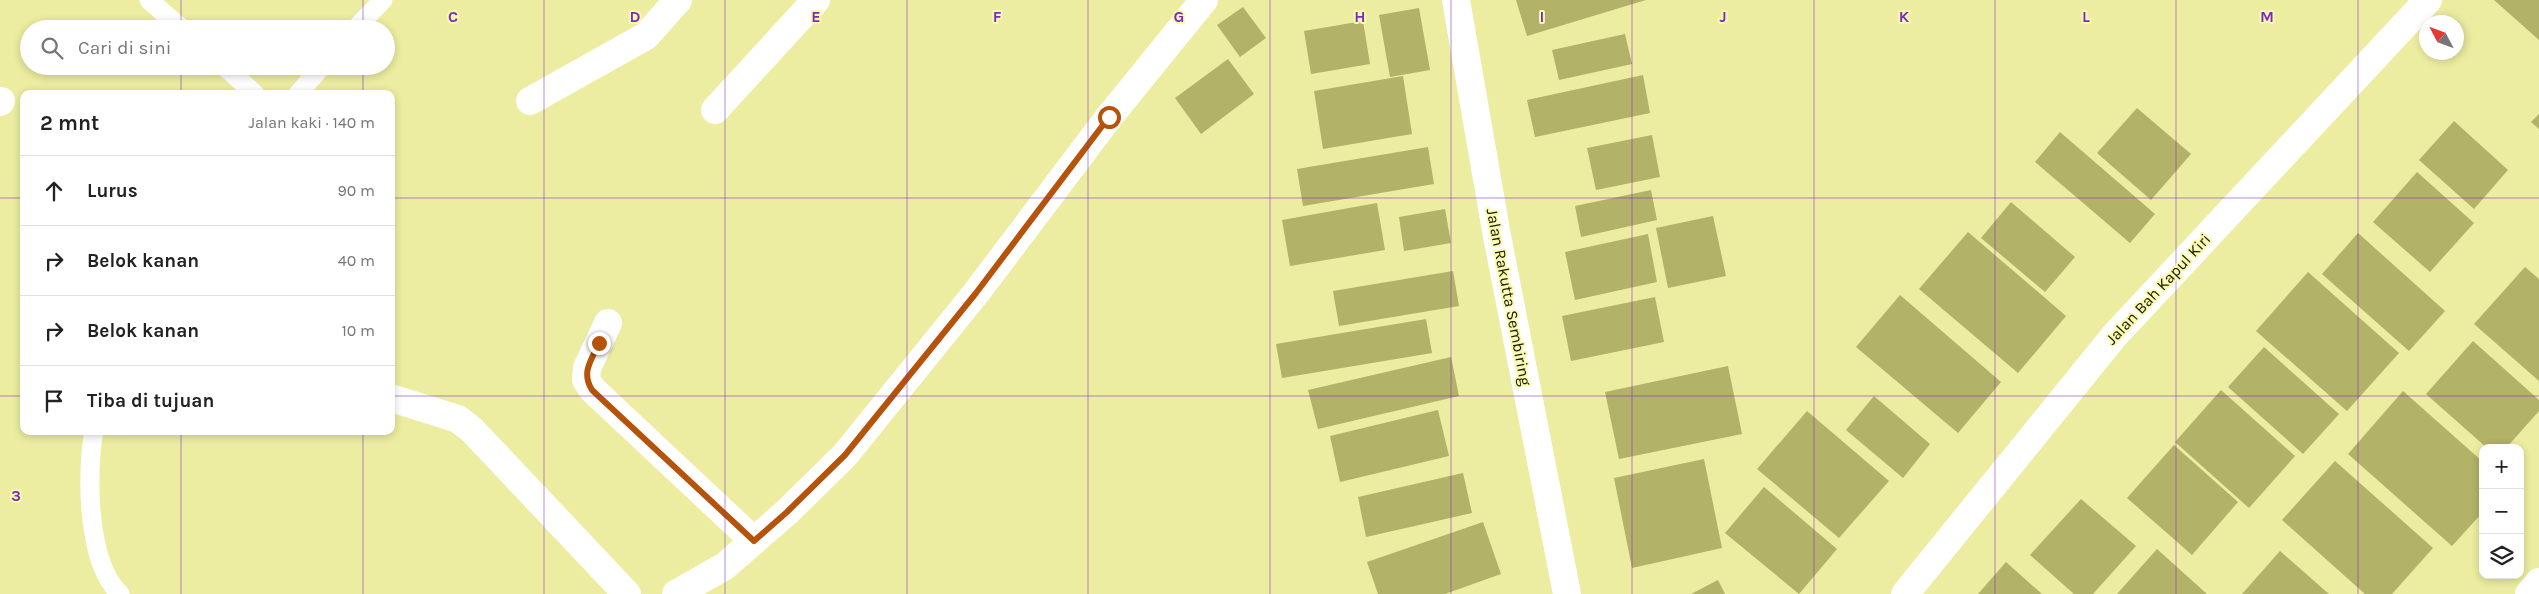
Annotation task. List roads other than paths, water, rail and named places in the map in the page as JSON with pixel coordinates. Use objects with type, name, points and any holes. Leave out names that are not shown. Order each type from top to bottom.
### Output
[{"type":"street","points":[[530,101],[646,36],[678,0]]},
{"type":"street","points":[[715,110],[816,0]]},
{"type":"street","points":[[676,594],[725,566],[787,512],[845,455],[976,293],[1109,117],[1204,0]]},
{"type":"street","name":"Jalan Rakutta Sembiring","points":[[1456,0],[1497,236],[1567,594]]},
{"type":"street","name":"Jalan Bah Kapul Kiri","points":[[1905,594],[2114,335],[2428,0]]},
{"type":"street","points":[[608,323],[587,368],[586,380],[592,390],[754,541]]},
{"type":"street","points":[[395,399],[458,418],[472,430],[627,594]]},
{"type":"street","points":[[2529,594],[2539,582]]},
{"type":"lane","points":[[149,0],[172,20]]},
{"type":"lane","points":[[364,20],[383,0]]},
{"type":"lane","points":[[234,75],[251,90]]},
{"type":"lane","points":[[301,90],[314,75]]},
{"type":"lane","points":[[94,435],[89,496],[101,567],[120,594]]}]
